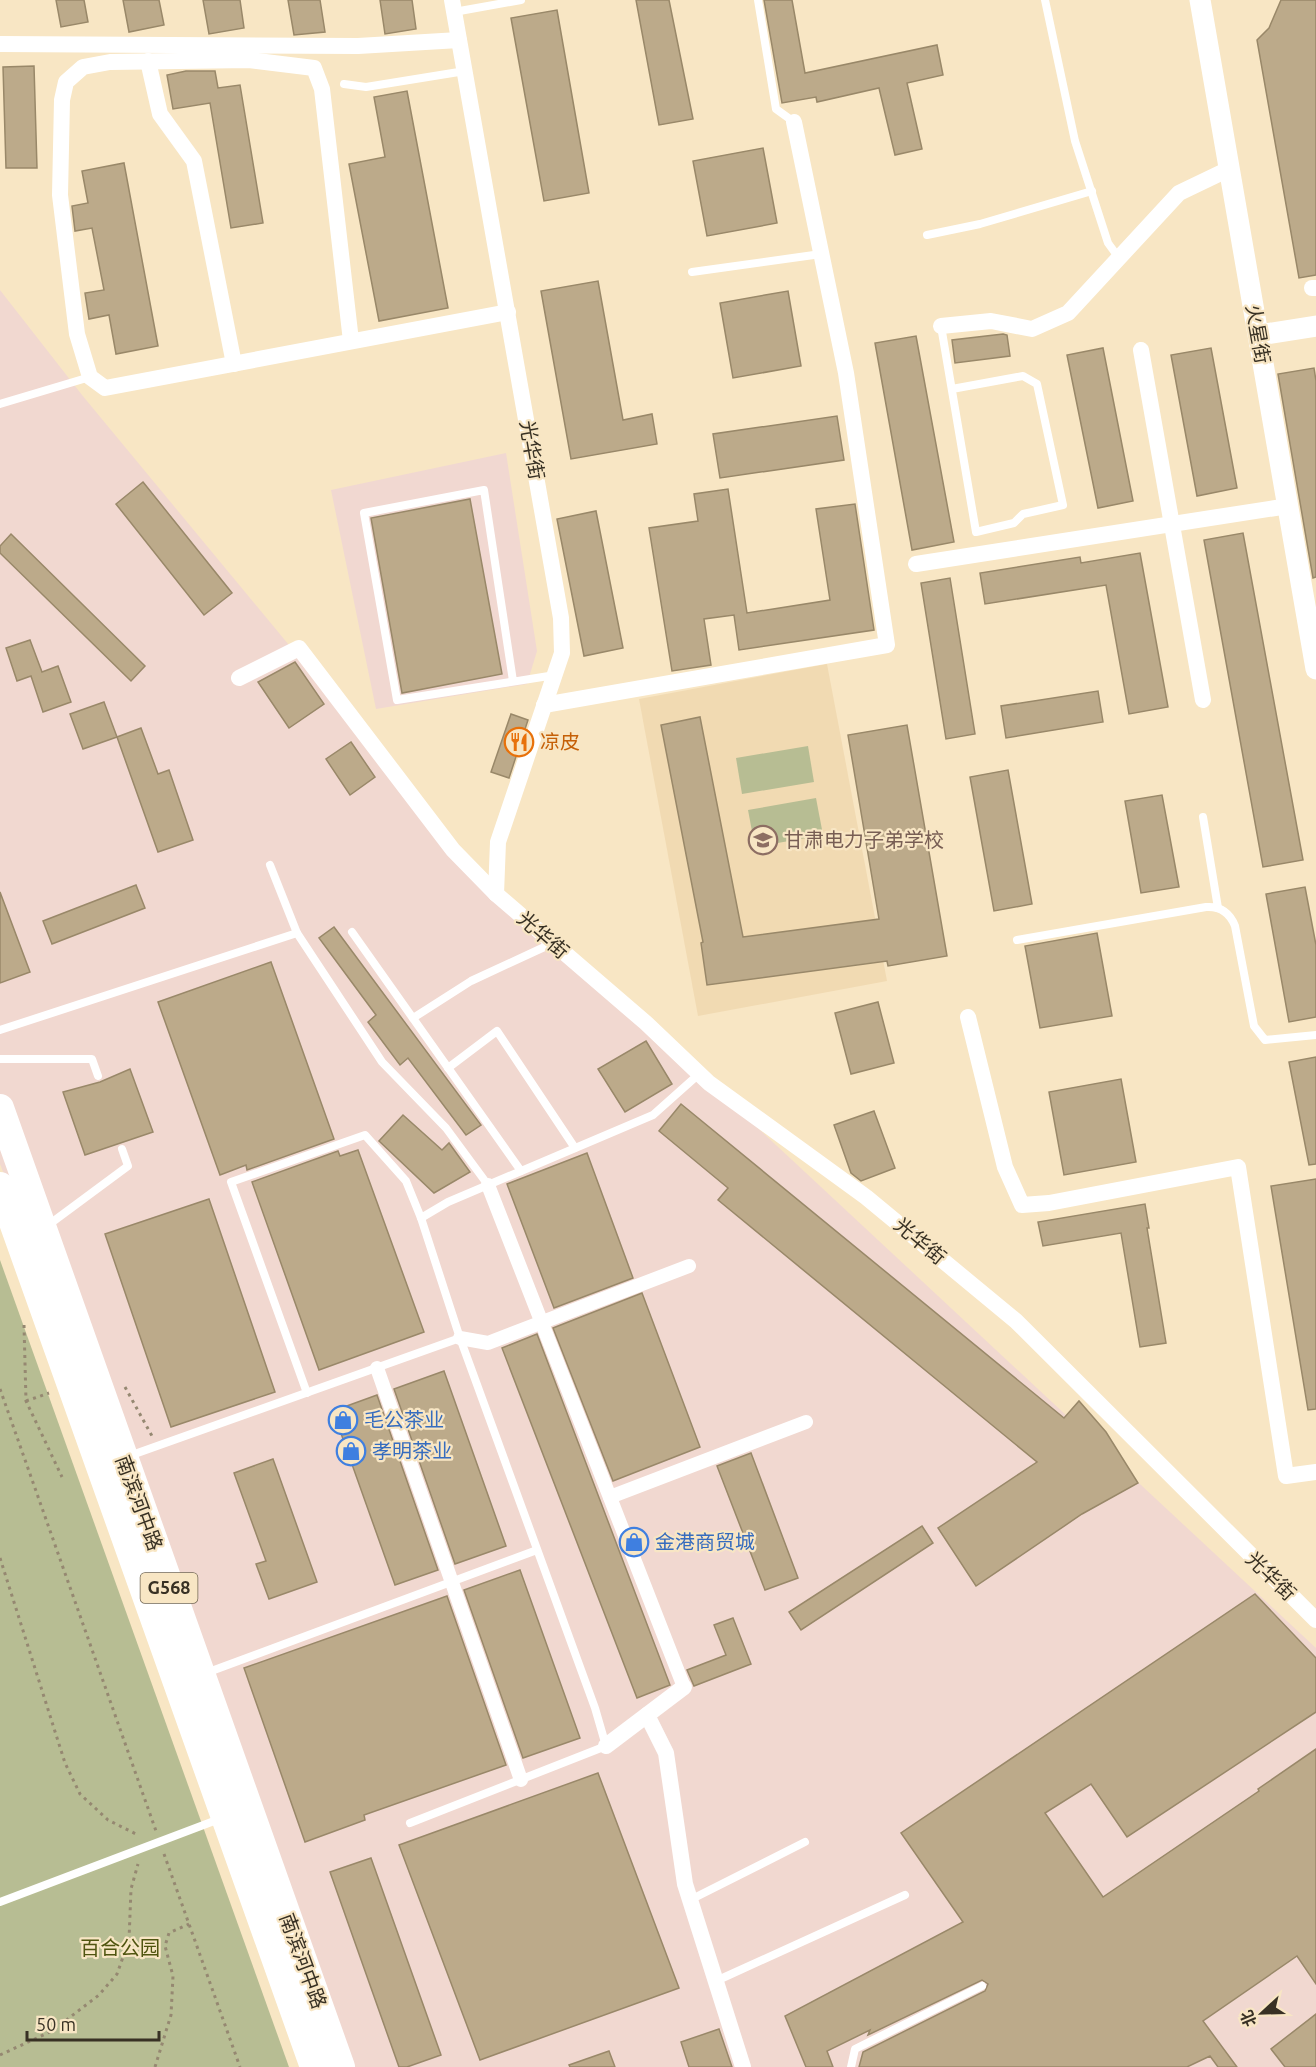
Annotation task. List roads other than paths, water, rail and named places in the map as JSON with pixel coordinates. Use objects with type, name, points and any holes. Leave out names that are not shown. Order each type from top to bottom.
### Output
[{"type":"highway","name":"南滨河中路","points":[[0,1108],[341,2067]]},
{"type":"highway","name":"南滨河中路","points":[[0,1186],[314,2067]]},
{"type":"street","name":"火星街","points":[[1200,0],[1315,656]]},
{"type":"street","name":"光华街","points":[[453,6],[561,618],[562,653],[498,842],[496,894]]},
{"type":"street","points":[[0,44],[358,46],[459,40]]},
{"type":"street","points":[[351,341],[322,89],[314,68],[249,60],[110,62],[83,67],[66,82],[62,100],[60,195],[77,334],[90,377],[105,388],[507,312]]},
{"type":"street","points":[[148,62],[160,114],[194,161],[234,363]]},
{"type":"street","points":[[544,705],[887,645],[846,373],[794,122]]},
{"type":"street","points":[[941,326],[991,321],[1032,329],[1068,313],[1179,193],[1229,169]]},
{"type":"street","points":[[1259,335],[1316,326]]},
{"type":"street","points":[[1141,350],[1203,700]]},
{"type":"street","points":[[916,564],[1288,506]]},
{"type":"street","name":"光华街","points":[[239,678],[299,648],[453,850],[496,894],[646,1023],[699,1074],[866,1197],[1016,1321],[1316,1620]]},
{"type":"street","points":[[968,1017],[1005,1167],[1022,1205],[1049,1203],[1238,1167],[1286,1476],[1316,1472]]},
{"type":"street","points":[[488,1185],[684,1688],[606,1746]]},
{"type":"street","points":[[460,1338],[488,1343],[689,1266]]},
{"type":"street","points":[[377,1368],[521,1780]]},
{"type":"street","points":[[610,1497],[806,1422]]},
{"type":"street","points":[[647,1715],[666,1753],[685,1884],[743,2067]]},
{"type":"lane","points":[[453,6],[521,0]]},
{"type":"lane","points":[[758,0],[777,109],[794,122]]},
{"type":"lane","points":[[1045,0],[1075,141],[1108,243],[1119,258]]},
{"type":"lane","points":[[344,84],[366,87],[465,71]]},
{"type":"lane","points":[[927,235],[980,224],[1092,191]]},
{"type":"lane","points":[[692,272],[821,254]]},
{"type":"lane","points":[[941,326],[976,532],[1014,523],[1023,514],[1063,505],[1037,384],[1023,376],[952,388]]},
{"type":"lane","points":[[0,404],[90,377]]},
{"type":"lane","points":[[513,681],[484,489],[364,513],[397,700],[555,675]]},
{"type":"lane","points":[[1203,817],[1218,908]]},
{"type":"lane","points":[[270,865],[297,933],[382,1062],[446,1128],[488,1185]]},
{"type":"lane","points":[[1017,940],[1206,907],[1218,908],[1229,915],[1235,926],[1254,1026],[1265,1040],[1316,1035]]},
{"type":"lane","points":[[352,932],[521,1171]]},
{"type":"lane","points":[[0,1030],[297,933]]},
{"type":"lane","points":[[413,1018],[471,981],[553,943]]},
{"type":"lane","points":[[448,1068],[497,1031],[575,1148]]},
{"type":"lane","points":[[0,1059],[92,1059],[98,1076]]},
{"type":"lane","points":[[422,1218],[448,1202],[653,1115],[699,1074]]},
{"type":"lane","points":[[307,1393],[231,1182],[365,1135],[406,1181],[422,1218],[460,1338],[606,1746],[410,1823]]},
{"type":"lane","points":[[42,1230],[128,1166],[122,1149]]},
{"type":"lane","points":[[123,1458],[460,1338]]},
{"type":"lane","points":[[200,1675],[537,1550]]},
{"type":"lane","points":[[0,1902],[225,1817]]},
{"type":"lane","points":[[690,1900],[805,1842]]},
{"type":"lane","points":[[716,1981],[905,1895]]},
{"type":"lane","points":[[851,2067],[855,2049],[982,1986]]},
{"type":"place","name":"凉皮","points":[[519,742]]},
{"type":"place","name":"甘肃电力子弟学校","points":[[763,840]]},
{"type":"place","name":"毛公茶业","points":[[343,1420]]},
{"type":"place","name":"孝明茶业","points":[[351,1451]]},
{"type":"place","name":"金港商贸城","points":[[634,1542]]},
{"type":"park label","name":"百合公园","points":[[120,1948]]}]
